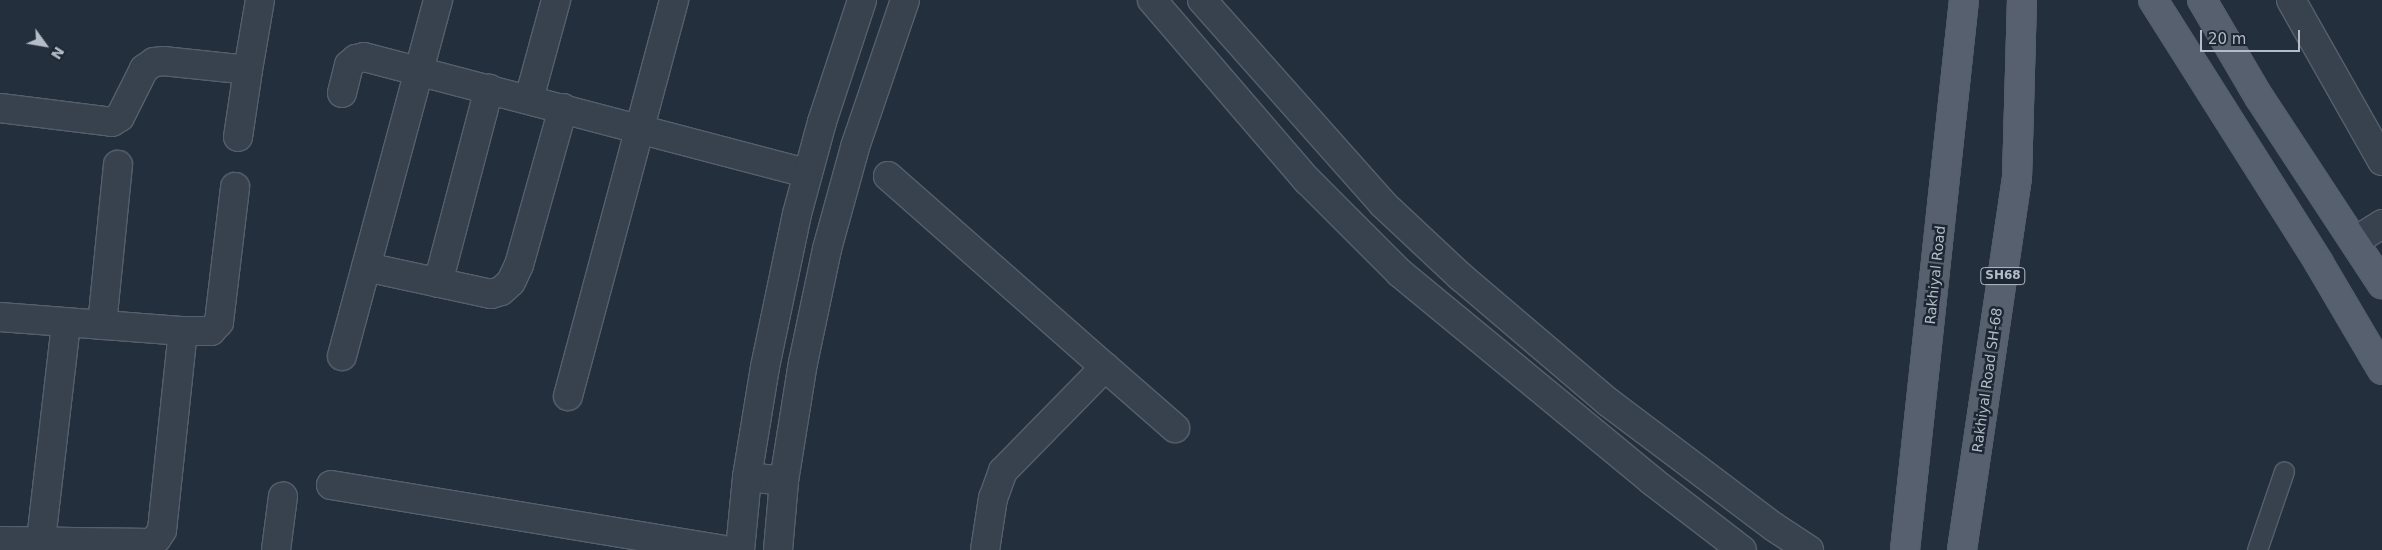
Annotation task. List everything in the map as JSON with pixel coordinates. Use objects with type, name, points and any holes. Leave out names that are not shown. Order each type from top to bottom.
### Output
[{"type":"main road","name":"Rakhiyal Road","points":[[1905,550],[1964,0]]},
{"type":"main road","name":"Rakhiyal Road SH-68","points":[[1962,550],[2017,178],[2022,0]]},
{"type":"main road","points":[[2153,0],[2319,263],[2382,370]]},
{"type":"main road","points":[[2202,0],[2259,97],[2382,284]]},
{"type":"street","points":[[238,137],[260,0]]},
{"type":"street","points":[[342,356],[438,0]]},
{"type":"street","points":[[529,99],[556,0]]},
{"type":"street","points":[[568,396],[674,0]]},
{"type":"street","points":[[740,550],[747,477],[765,367],[807,173],[862,0]]},
{"type":"street","points":[[778,550],[784,481],[803,363],[827,249],[855,147],[905,0]]},
{"type":"street","points":[[1152,0],[1307,180],[1400,273],[1652,481],[1742,550]]},
{"type":"street","points":[[1202,0],[1382,204],[1461,277],[1608,402],[1774,527],[1809,550]]},
{"type":"street","points":[[2291,0],[2382,160]]},
{"type":"street","points":[[342,93],[348,65],[356,59],[364,57],[807,173]]},
{"type":"street","points":[[0,108],[112,122],[120,117],[144,69],[154,62],[248,70]]},
{"type":"street","points":[[438,283],[489,89]]},
{"type":"street","points":[[366,266],[491,294],[501,291],[511,282],[518,265],[563,108]]},
{"type":"street","points":[[102,326],[118,165]]},
{"type":"street","points":[[888,176],[1175,428]]},
{"type":"street","points":[[0,317],[183,332],[211,331],[219,322],[235,187]]},
{"type":"street","points":[[2355,241],[2382,224]]},
{"type":"street","points":[[41,540],[66,323]]},
{"type":"street","points":[[0,541],[41,540],[150,543],[157,538],[162,530],[183,332]]},
{"type":"street","points":[[985,550],[993,498],[1003,471],[1105,366]]},
{"type":"street","points":[[747,477],[784,481]]},
{"type":"street","points":[[331,486],[722,550]]},
{"type":"street","points":[[276,550],[283,496]]},
{"type":"lane","points":[[2257,550],[2284,471]]}]
